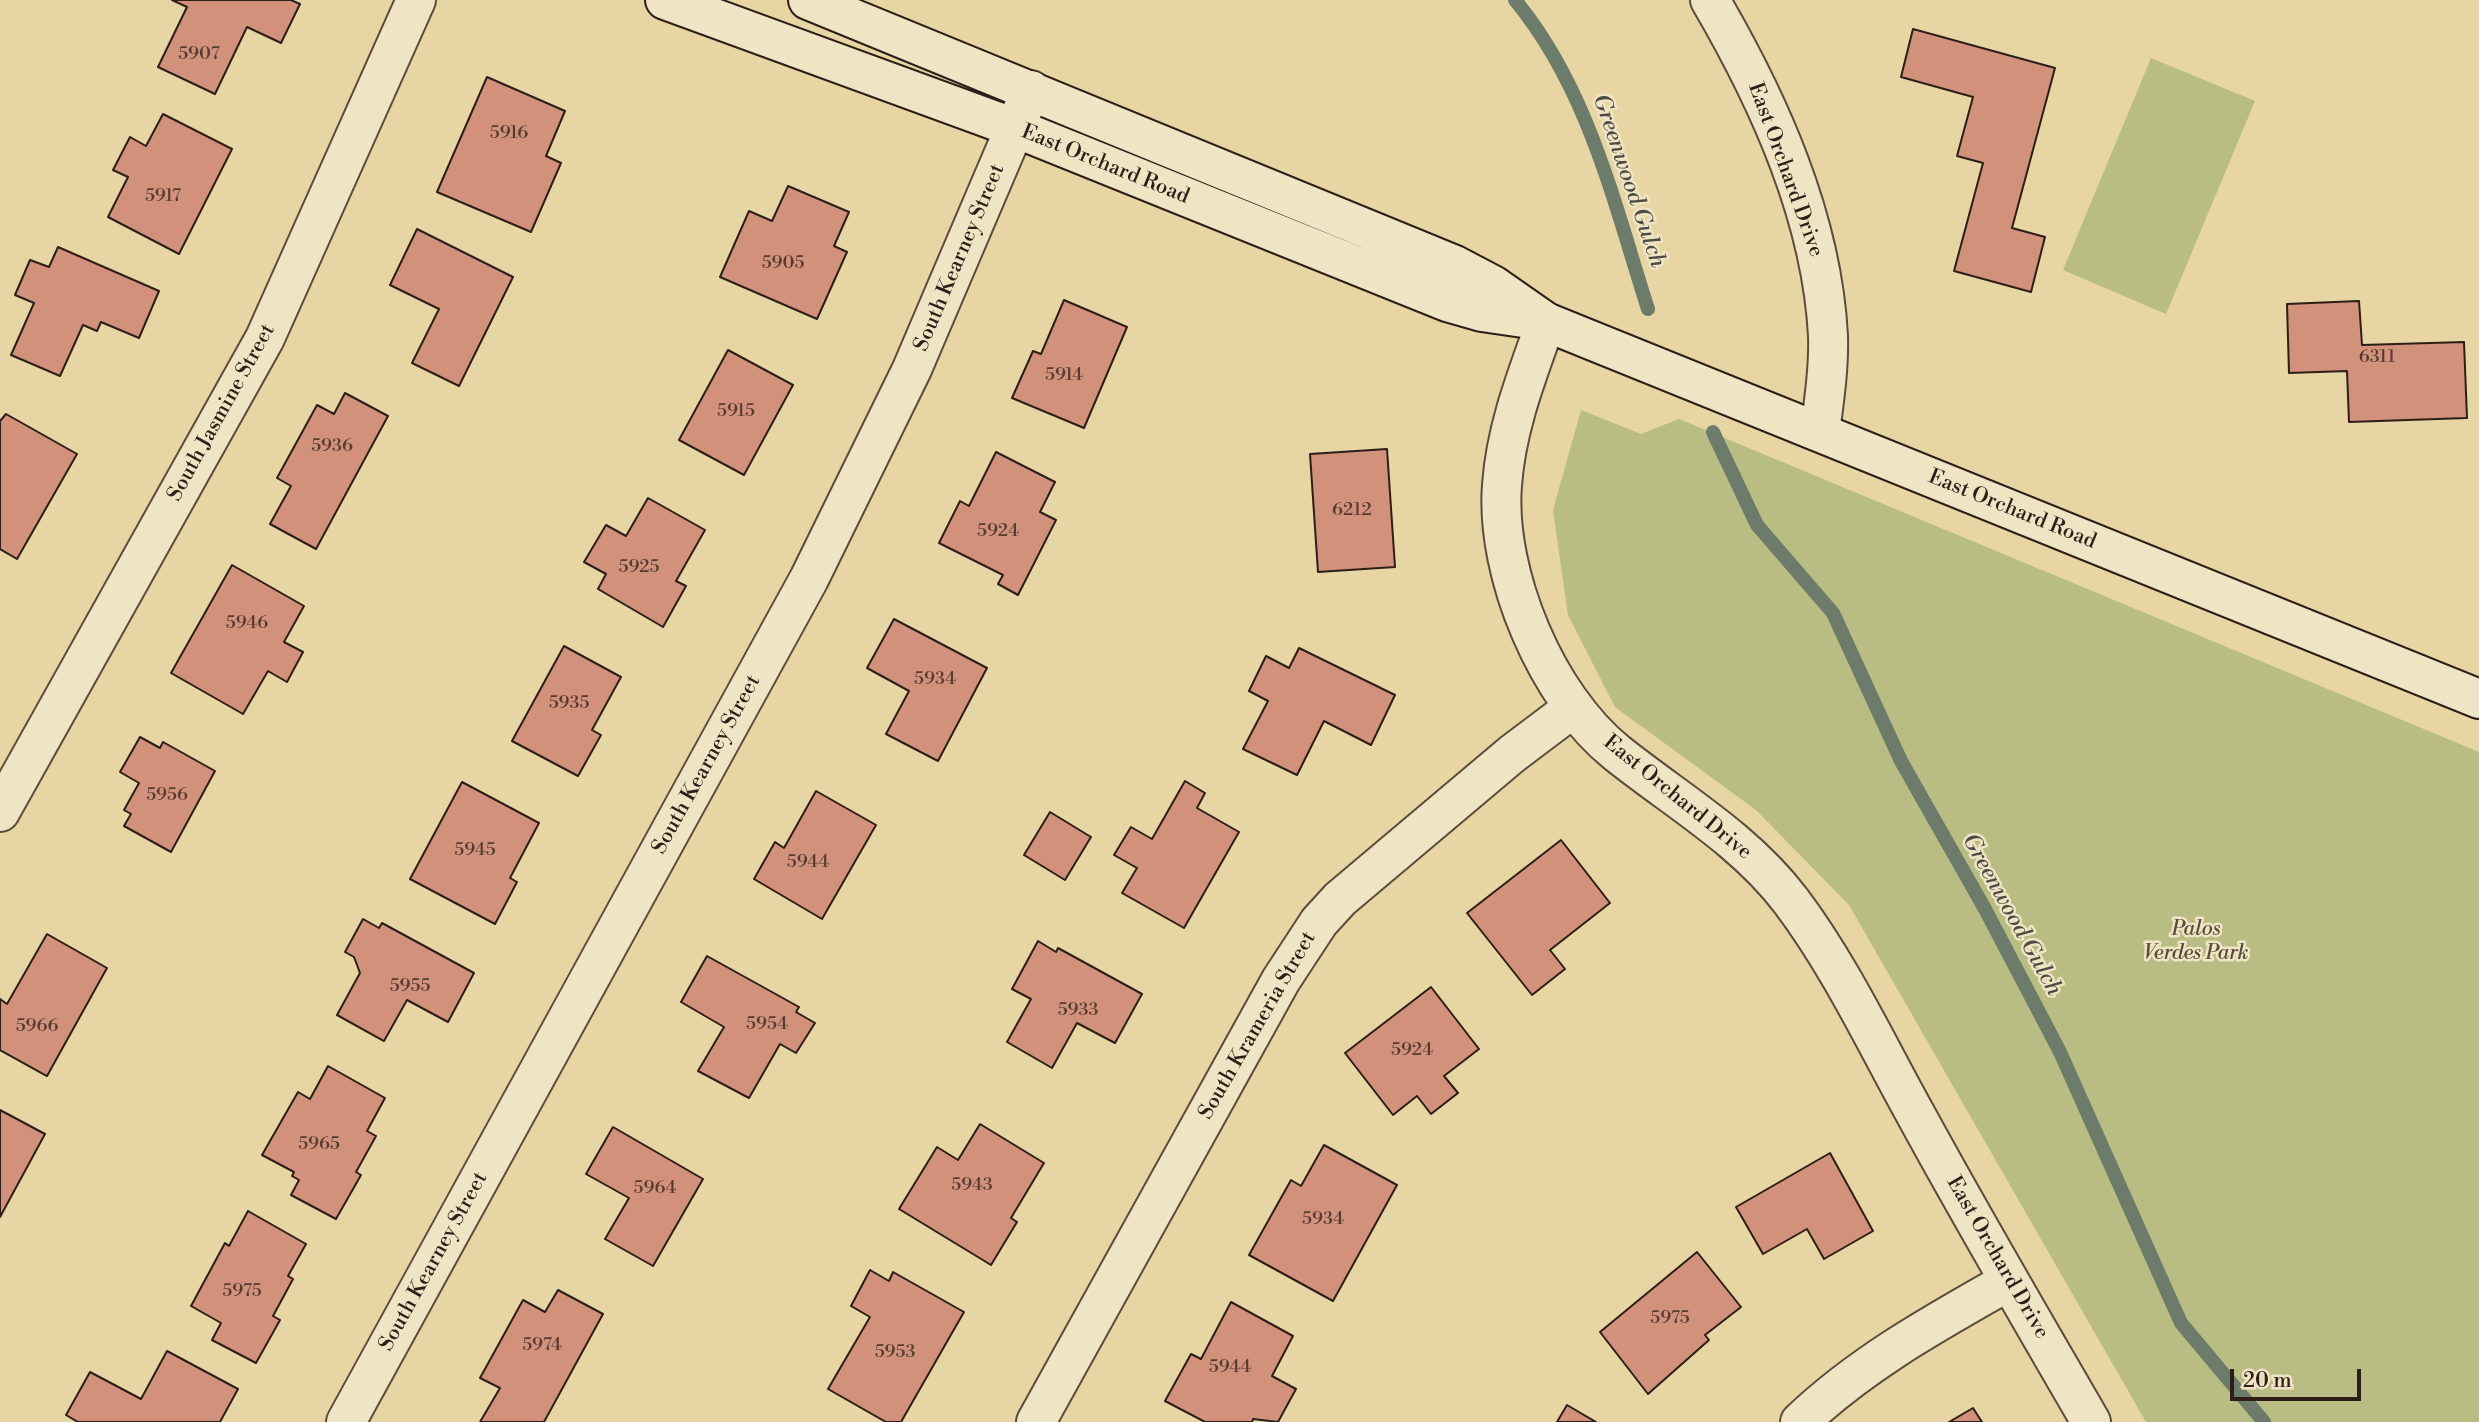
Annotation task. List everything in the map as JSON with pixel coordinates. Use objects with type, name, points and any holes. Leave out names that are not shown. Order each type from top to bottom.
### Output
[{"type":"street","name":"South Jasmine Street","points":[[0,812],[265,338],[416,0]]},
{"type":"street","name":"East Orchard Road","points":[[665,0],[1015,128],[1447,302],[1482,312],[1546,322]]},
{"type":"street","name":"East Orchard Road","points":[[808,0],[1455,265],[1493,285],[1546,322],[2479,699]]},
{"type":"street","name":"East Orchard Drive","points":[[1710,0],[1752,78],[1780,143],[1818,261],[1828,339],[1819,432]]},
{"type":"street","name":"South Kearney Street","points":[[346,1422],[809,579],[912,369],[1031,90]]},
{"type":"street","name":"East Orchard Drive","points":[[1546,322],[1511,425],[1501,502],[1514,580],[1524,617],[1557,686],[1573,708],[1614,750],[1723,832],[1761,866],[1790,900],[1840,978],[2091,1422]]},
{"type":"street","name":"South Krameria Street","points":[[1036,1422],[1281,980],[1319,922],[1366,874],[1512,754],[1573,708]]},
{"type":"street","points":[[1800,1422],[1864,1368],[1909,1337],[2009,1281]]},
{"type":"green space","points":[[2151,58],[2255,101],[2166,314],[2063,270]]},
{"type":"green space","name":"Palos Verdes Park","points":[[1581,410],[1641,434],[1679,419],[2479,752],[2479,1422],[2146,1422],[1849,905],[1756,810],[1615,707],[1568,615],[1553,510]]},
{"type":"building","points":[[172,0],[291,0],[300,4],[281,43],[247,27],[215,94],[158,67],[187,7]]},
{"type":"building","points":[[1913,29],[2055,68],[2012,228],[2045,237],[2031,292],[1954,271],[1983,163],[1957,156],[1973,97],[1901,77]]},
{"type":"building","points":[[487,77],[565,111],[546,156],[561,163],[531,232],[437,192]]},
{"type":"building","points":[[163,114],[232,149],[179,254],[108,217],[128,177],[113,170],[130,137],[146,146]]},
{"type":"building","points":[[788,186],[849,212],[834,246],[847,252],[817,319],[720,277],[749,211],[772,221]]},
{"type":"building","points":[[417,229],[513,277],[459,386],[412,363],[439,309],[390,285]]},
{"type":"building","points":[[58,247],[159,291],[139,338],[101,322],[97,331],[83,325],[60,376],[11,355],[34,303],[15,295],[30,260],[49,267]]},
{"type":"building","points":[[1064,300],[1127,327],[1084,428],[1012,398],[1033,351],[1041,354]]},
{"type":"building","points":[[2359,301],[2362,345],[2464,342],[2467,418],[2349,422],[2347,371],[2289,373],[2287,304]]},
{"type":"building","points":[[728,350],[793,385],[744,475],[679,440]]},
{"type":"building","points":[[345,393],[388,416],[316,549],[270,524],[291,486],[277,478],[317,405],[334,414]]},
{"type":"building","points":[[6,414],[77,454],[17,559],[0,549],[0,421]]},
{"type":"building","points":[[1387,449],[1395,567],[1318,572],[1310,454]]},
{"type":"building","points":[[996,452],[1055,482],[1040,512],[1056,520],[1018,595],[998,584],[1003,575],[939,543],[960,501],[969,506]]},
{"type":"building","points":[[648,498],[705,530],[676,581],[686,586],[663,627],[598,589],[606,574],[584,562],[606,525],[626,536]]},
{"type":"building","points":[[232,565],[304,606],[284,642],[303,652],[287,682],[268,671],[243,714],[171,673]]},
{"type":"building","points":[[894,619],[987,668],[938,761],[886,734],[909,691],[867,668]]},
{"type":"building","points":[[564,646],[621,677],[592,730],[601,735],[578,776],[512,741]]},
{"type":"building","points":[[1299,648],[1395,695],[1371,745],[1324,721],[1297,775],[1243,749],[1268,701],[1249,691],[1266,656],[1289,668]]},
{"type":"building","points":[[140,737],[160,748],[163,742],[215,771],[171,852],[124,826],[131,814],[124,810],[139,783],[120,772]]},
{"type":"building","points":[[1185,781],[1205,793],[1197,808],[1239,832],[1184,928],[1122,893],[1137,868],[1114,855],[1131,827],[1152,839]]},
{"type":"building","points":[[462,782],[539,823],[510,878],[517,882],[495,924],[410,879]]},
{"type":"building","points":[[816,791],[876,825],[822,919],[754,879],[775,842],[784,848]]},
{"type":"building","points":[[1050,812],[1091,837],[1065,880],[1024,855]]},
{"type":"building","points":[[1561,840],[1610,903],[1550,950],[1565,969],[1532,995],[1467,913]]},
{"type":"building","points":[[363,919],[379,928],[382,923],[474,973],[448,1022],[407,1000],[384,1041],[337,1015],[360,973],[354,957],[345,952]]},
{"type":"building","points":[[47,934],[107,968],[47,1076],[0,1050],[0,999],[7,1004]]},
{"type":"building","points":[[1038,941],[1056,952],[1058,948],[1142,994],[1115,1043],[1077,1023],[1052,1068],[1007,1042],[1031,999],[1012,989]]},
{"type":"building","points":[[707,956],[799,1007],[796,1012],[815,1023],[796,1053],[780,1044],[749,1098],[698,1071],[724,1027],[681,1002]]},
{"type":"building","points":[[1431,987],[1479,1049],[1444,1076],[1458,1093],[1431,1114],[1417,1096],[1393,1115],[1345,1053]]},
{"type":"building","points":[[328,1066],[385,1098],[367,1131],[376,1136],[356,1172],[361,1175],[336,1219],[291,1195],[299,1180],[292,1176],[294,1172],[262,1155],[298,1092],[310,1099]]},
{"type":"building","points":[[0,1110],[45,1134],[0,1217]]},
{"type":"building","points":[[980,1124],[1044,1163],[1011,1218],[1017,1222],[991,1265],[899,1209],[937,1147],[958,1160]]},
{"type":"building","points":[[613,1127],[703,1179],[653,1266],[605,1239],[629,1198],[586,1174]]},
{"type":"building","points":[[1324,1145],[1397,1185],[1333,1301],[1249,1255],[1291,1180],[1301,1186]]},
{"type":"building","points":[[1830,1153],[1873,1231],[1824,1259],[1807,1229],[1763,1254],[1736,1207]]},
{"type":"building","points":[[248,1211],[306,1244],[288,1276],[293,1279],[273,1316],[280,1320],[256,1363],[212,1340],[221,1323],[191,1306],[225,1243],[229,1246]]},
{"type":"building","points":[[1697,1252],[1741,1307],[1705,1335],[1709,1340],[1648,1394],[1600,1332]]},
{"type":"building","points":[[870,1270],[889,1281],[893,1272],[964,1312],[901,1422],[886,1422],[828,1389],[870,1317],[851,1306]]},
{"type":"building","points":[[558,1290],[603,1314],[544,1422],[480,1422],[500,1388],[480,1378],[523,1300],[545,1312]]},
{"type":"building","points":[[1231,1302],[1293,1336],[1272,1376],[1296,1389],[1278,1422],[1253,1419],[1252,1422],[1205,1422],[1165,1401],[1191,1354],[1201,1359]]},
{"type":"building","points":[[167,1351],[238,1389],[220,1422],[78,1422],[66,1415],[90,1372],[141,1399]]},
{"type":"building","points":[[1567,1405],[1596,1422],[1557,1422]]},
{"type":"building","points":[[1973,1408],[1982,1422],[1949,1422]]},
{"type":"waterway","name":"Greenwood Gulch","points":[[1515,0],[1562,70],[1580,108],[1610,188],[1648,309]]},
{"type":"waterway","name":"Greenwood Gulch","points":[[1713,432],[1757,525],[1833,613],[1901,761],[1985,909],[2060,1052],[2181,1323],[2264,1422]]}]
